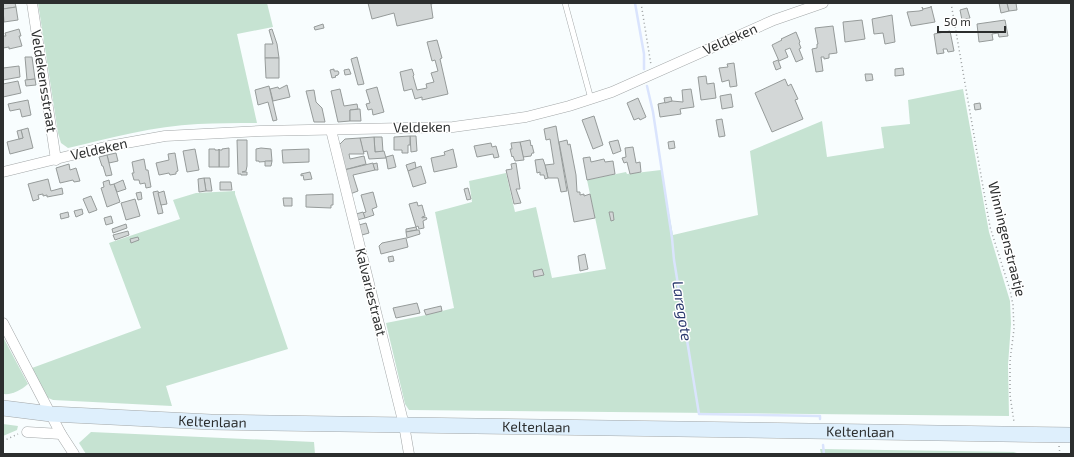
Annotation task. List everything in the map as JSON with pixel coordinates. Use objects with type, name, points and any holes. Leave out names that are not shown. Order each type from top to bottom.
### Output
[{"type":"main road","name":"Keltenlaan","points":[[3,408],[51,414],[211,422],[1071,434]]},
{"type":"street","name":"Veldekensstraat","points":[[32,3],[56,160]]},
{"type":"street","name":"Veldeken","points":[[3,172],[109,146],[165,136],[260,131],[453,127],[526,117],[569,106],[612,92],[774,20],[822,3]]},
{"type":"street","name":"Kalvariestraat","points":[[331,130],[404,425],[408,454]]},
{"type":"street","points":[[3,323],[61,434],[74,454]]},
{"type":"street","points":[[27,432],[61,434]]},
{"type":"lane","points":[[565,3],[590,99]]},
{"type":"path","points":[[641,3],[652,74]]},
{"type":"path","name":"Winningenstraatje","points":[[951,3],[990,227],[1010,290],[1014,329],[1010,361],[1010,395],[1015,434]]},
{"type":"path","points":[[3,441],[17,434],[27,432]]},
{"type":"green space","points":[[38,3],[267,3],[273,27],[237,34],[257,123],[220,123],[165,127],[68,148],[61,143],[58,133]]},
{"type":"green space","points":[[963,89],[989,232],[1010,301],[1011,324],[1008,365],[1009,416],[409,410],[405,404],[386,323],[454,308],[435,212],[472,202],[469,181],[506,173],[515,212],[536,207],[552,278],[606,269],[587,180],[626,172],[627,174],[661,170],[673,235],[758,215],[750,151],[822,121],[827,157],[884,148],[881,127],[910,124],[908,100]]},
{"type":"green space","points":[[235,191],[288,349],[166,386],[172,406],[53,400],[46,397],[32,368],[141,328],[109,243],[180,219],[173,200],[196,193]]},
{"type":"green space","points":[[3,337],[28,384],[17,392],[10,394],[3,394]]},
{"type":"green space","points":[[3,424],[18,426],[17,430],[3,436]]},
{"type":"green space","points":[[91,432],[314,442],[315,454],[86,454],[79,443]]},
{"type":"green space","points":[[820,449],[1017,452],[1010,454],[821,454]]},
{"type":"building","points":[[3,3],[15,3],[16,7],[3,9]]},
{"type":"building","points":[[368,3],[435,3],[431,4],[433,18],[397,26],[394,13],[372,19]]},
{"type":"building","points":[[999,3],[1007,3],[1009,11],[1001,13]]},
{"type":"building","points":[[1007,3],[1016,3],[1017,10],[1009,11]]},
{"type":"building","points":[[931,6],[935,22],[911,26],[907,12],[923,10],[922,7],[923,9]]},
{"type":"building","points":[[16,7],[18,20],[4,22],[3,9]]},
{"type":"building","points":[[967,8],[970,18],[962,20],[960,10]]},
{"type":"building","points":[[892,15],[895,42],[885,44],[883,33],[874,34],[872,19]]},
{"type":"building","points":[[862,20],[865,39],[845,42],[843,22]]},
{"type":"building","points":[[1005,20],[1008,36],[999,37],[998,33],[992,34],[993,40],[979,42],[977,24]]},
{"type":"building","points":[[323,24],[324,28],[315,30],[314,27]]},
{"type":"building","points":[[833,26],[837,53],[829,54],[829,58],[824,59],[824,57],[821,57],[823,71],[816,72],[812,49],[817,48],[818,44],[815,28]]},
{"type":"building","points":[[19,29],[21,36],[19,36],[22,46],[9,49],[9,47],[3,48],[3,36],[6,36],[5,33]]},
{"type":"building","points":[[272,29],[277,44],[279,58],[265,58],[265,44],[273,44],[269,30]]},
{"type":"building","points":[[950,31],[954,51],[948,52],[947,49],[943,49],[944,53],[937,54],[934,34]]},
{"type":"building","points":[[796,32],[800,42],[801,48],[799,49],[803,59],[796,62],[790,48],[785,50],[788,57],[779,61],[772,45]]},
{"type":"building","points":[[437,40],[442,58],[440,59],[448,94],[422,100],[422,97],[415,99],[412,89],[404,91],[400,72],[412,69],[417,90],[427,88],[426,84],[434,82],[431,73],[438,71],[435,60],[432,61],[427,42]]},
{"type":"building","points":[[25,57],[32,57],[35,79],[27,80]]},
{"type":"building","points":[[357,57],[364,84],[358,85],[351,59]]},
{"type":"building","points":[[265,58],[279,58],[279,78],[266,78]]},
{"type":"building","points":[[778,60],[781,68],[776,70],[773,62]]},
{"type":"building","points":[[734,63],[737,86],[730,87],[729,80],[722,82],[719,68],[728,67],[727,64]]},
{"type":"building","points":[[19,66],[20,77],[3,80],[3,68]]},
{"type":"building","points":[[903,68],[904,75],[895,76],[895,69]]},
{"type":"building","points":[[334,69],[334,71],[338,71],[339,73],[335,76],[336,77],[332,78],[330,70]]},
{"type":"building","points":[[349,69],[351,74],[345,75],[344,70]]},
{"type":"building","points":[[865,74],[872,74],[873,80],[866,81]]},
{"type":"building","points":[[706,76],[707,84],[714,83],[716,98],[701,100],[698,77]]},
{"type":"building","points":[[35,79],[36,85],[26,86],[25,80]]},
{"type":"building","points":[[785,79],[788,86],[791,84],[798,99],[795,100],[803,119],[772,132],[755,93]]},
{"type":"building","points":[[18,81],[21,93],[3,97],[3,84]]},
{"type":"building","points":[[287,85],[290,97],[273,101],[270,89],[278,87],[279,89]]},
{"type":"building","points":[[269,86],[277,120],[273,121],[268,102],[258,105],[255,90]]},
{"type":"building","points":[[377,87],[384,112],[373,115],[372,109],[368,110],[366,104],[370,103],[366,90]]},
{"type":"building","points":[[340,89],[344,106],[357,104],[358,109],[350,110],[350,121],[338,122],[331,91]]},
{"type":"building","points":[[691,89],[694,107],[680,109],[681,114],[660,117],[658,104],[672,101],[683,102],[682,90]]},
{"type":"building","points":[[314,90],[316,102],[322,108],[325,122],[314,122],[306,91]]},
{"type":"building","points":[[731,94],[733,107],[722,109],[720,96]]},
{"type":"building","points":[[671,97],[672,101],[665,103],[664,98]]},
{"type":"building","points":[[638,98],[646,117],[640,120],[639,118],[634,120],[627,103]]},
{"type":"building","points":[[28,100],[31,115],[22,117],[20,109],[10,111],[8,104]]},
{"type":"building","points":[[980,103],[981,109],[975,110],[974,104]]},
{"type":"building","points":[[360,109],[361,121],[350,121],[350,110]]},
{"type":"building","points":[[594,116],[603,145],[593,149],[582,120]]},
{"type":"building","points":[[722,119],[725,136],[719,137],[716,120]]},
{"type":"building","points":[[556,126],[567,191],[561,192],[558,178],[548,178],[545,165],[554,164],[550,139],[546,140],[544,129]]},
{"type":"building","points":[[28,128],[33,148],[10,154],[7,142],[23,138],[21,130]]},
{"type":"building","points":[[21,130],[23,138],[19,139],[17,131]]},
{"type":"building","points":[[410,136],[416,136],[417,151],[411,152]]},
{"type":"building","points":[[410,136],[408,153],[402,153],[402,150],[394,150],[394,137]]},
{"type":"building","points":[[374,137],[382,137],[383,152],[375,152]]},
{"type":"building","points":[[374,137],[375,152],[384,151],[386,158],[369,159],[367,151],[363,152],[360,138]]},
{"type":"building","points":[[360,138],[364,154],[349,154],[350,159],[364,156],[366,164],[344,170],[338,146],[345,139]]},
{"type":"building","points":[[237,140],[247,140],[247,166],[246,171],[242,172],[247,172],[247,175],[238,174]]},
{"type":"building","points":[[530,140],[534,153],[532,153],[531,156],[523,157],[520,142]]},
{"type":"building","points":[[567,140],[568,145],[570,144],[576,175],[577,192],[580,192],[580,195],[584,194],[584,196],[590,194],[595,218],[574,222],[559,142]]},
{"type":"building","points":[[618,140],[621,151],[613,154],[609,142]]},
{"type":"building","points":[[674,141],[675,148],[669,149],[668,142]]},
{"type":"building","points":[[520,142],[524,160],[515,161],[513,156],[512,157],[510,149],[512,149],[511,143]]},
{"type":"building","points":[[491,143],[492,147],[496,146],[499,157],[494,158],[493,154],[477,157],[474,146]]},
{"type":"building","points":[[633,147],[636,163],[640,162],[641,172],[630,174],[627,162],[624,163],[622,158],[626,157],[625,148]]},
{"type":"building","points":[[229,148],[229,167],[219,167],[219,150]]},
{"type":"building","points":[[195,149],[199,170],[187,172],[183,151]]},
{"type":"building","points":[[209,149],[219,150],[219,167],[209,167]]},
{"type":"building","points":[[256,149],[271,149],[272,161],[256,161]]},
{"type":"building","points":[[309,149],[309,162],[283,163],[282,150]]},
{"type":"building","points":[[453,149],[457,167],[434,172],[431,158],[445,155],[444,152]]},
{"type":"building","points":[[116,153],[118,161],[109,163],[107,155]]},
{"type":"building","points":[[175,153],[178,171],[176,174],[170,175],[169,173],[159,175],[156,163],[169,160],[168,154]]},
{"type":"building","points":[[107,155],[112,175],[106,176],[99,157]]},
{"type":"building","points":[[393,155],[396,167],[388,169],[386,157]]},
{"type":"building","points":[[590,157],[591,162],[604,159],[605,162],[613,161],[615,174],[587,180],[583,158]]},
{"type":"building","points":[[144,159],[146,170],[148,170],[151,187],[146,188],[145,183],[140,184],[139,180],[134,180],[132,173],[134,173],[132,162]]},
{"type":"building","points":[[543,159],[548,178],[545,179],[544,175],[540,175],[540,172],[537,173],[535,160]]},
{"type":"building","points":[[265,161],[272,161],[271,166],[265,166]]},
{"type":"building","points":[[415,162],[416,168],[408,171],[406,165]]},
{"type":"building","points":[[373,163],[375,170],[353,175],[358,191],[350,194],[344,170]]},
{"type":"building","points":[[377,163],[378,170],[375,170],[373,164]]},
{"type":"building","points":[[516,163],[520,189],[516,189],[521,203],[514,204],[506,170],[512,169],[511,164]]},
{"type":"building","points":[[69,164],[70,170],[76,168],[80,181],[74,182],[73,180],[60,183],[56,168]]},
{"type":"building","points":[[421,166],[426,183],[413,187],[408,171]]},
{"type":"building","points":[[310,172],[312,179],[304,180],[303,175],[301,176],[301,174]]},
{"type":"building","points":[[204,178],[210,178],[212,191],[206,191]]},
{"type":"building","points":[[204,178],[206,191],[199,192],[198,179]]},
{"type":"building","points":[[48,179],[51,191],[62,188],[63,194],[47,197],[47,195],[43,196],[43,194],[38,195],[39,199],[33,201],[28,184]]},
{"type":"building","points":[[109,180],[110,185],[114,184],[120,202],[107,207],[101,188],[104,187],[103,182]]},
{"type":"building","points":[[123,180],[126,189],[117,192],[114,184]]},
{"type":"building","points":[[220,182],[231,182],[232,190],[220,190]]},
{"type":"building","points":[[468,188],[471,199],[467,200],[464,189]]},
{"type":"building","points":[[158,191],[163,213],[158,214],[153,192]]},
{"type":"building","points":[[164,191],[167,204],[161,205],[158,193]]},
{"type":"building","points":[[141,192],[142,199],[138,200],[136,193]]},
{"type":"building","points":[[373,192],[377,207],[372,209],[374,215],[365,218],[363,213],[366,212],[361,195]]},
{"type":"building","points":[[333,194],[333,205],[331,205],[331,208],[306,207],[306,195]]},
{"type":"building","points":[[91,196],[97,210],[89,213],[83,199]]},
{"type":"building","points":[[283,198],[292,198],[292,206],[284,206]]},
{"type":"building","points":[[135,199],[140,216],[126,220],[121,203]]},
{"type":"building","points":[[417,202],[418,206],[422,205],[425,216],[422,218],[426,217],[427,219],[423,221],[424,228],[419,229],[418,226],[416,227],[409,204]]},
{"type":"building","points":[[82,209],[83,214],[76,217],[74,211]]},
{"type":"building","points":[[68,212],[69,217],[61,219],[60,214]]},
{"type":"building","points":[[363,212],[365,218],[357,220],[356,214]]},
{"type":"building","points":[[609,212],[613,212],[614,220],[611,221]]},
{"type":"building","points":[[111,216],[113,223],[106,225],[104,218]]},
{"type":"building","points":[[366,223],[369,233],[362,235],[359,225]]},
{"type":"building","points":[[126,224],[127,228],[113,233],[112,229]]},
{"type":"building","points":[[416,227],[417,230],[406,232],[406,229]]},
{"type":"building","points":[[419,230],[420,234],[407,238],[406,232]]},
{"type":"building","points":[[128,231],[129,235],[115,240],[113,235]]},
{"type":"building","points":[[138,237],[139,240],[131,243],[130,239]]},
{"type":"building","points":[[406,238],[408,247],[381,254],[379,246],[382,243]]},
{"type":"building","points":[[585,254],[588,269],[580,271],[578,256]]},
{"type":"building","points":[[393,256],[394,261],[389,262],[388,257]]},
{"type":"building","points":[[542,269],[544,275],[534,277],[533,271]]},
{"type":"building","points":[[417,303],[420,313],[396,318],[393,308]]},
{"type":"building","points":[[441,306],[442,311],[426,315],[424,310]]},
{"type":"waterway","name":"Laregote","points":[[635,3],[644,54],[644,69]]},
{"type":"waterway","name":"Laregote","points":[[647,86],[653,112],[674,260],[699,414],[820,416],[820,419]]},
{"type":"waterway","name":"Laregote","points":[[823,445],[824,454]]}]
